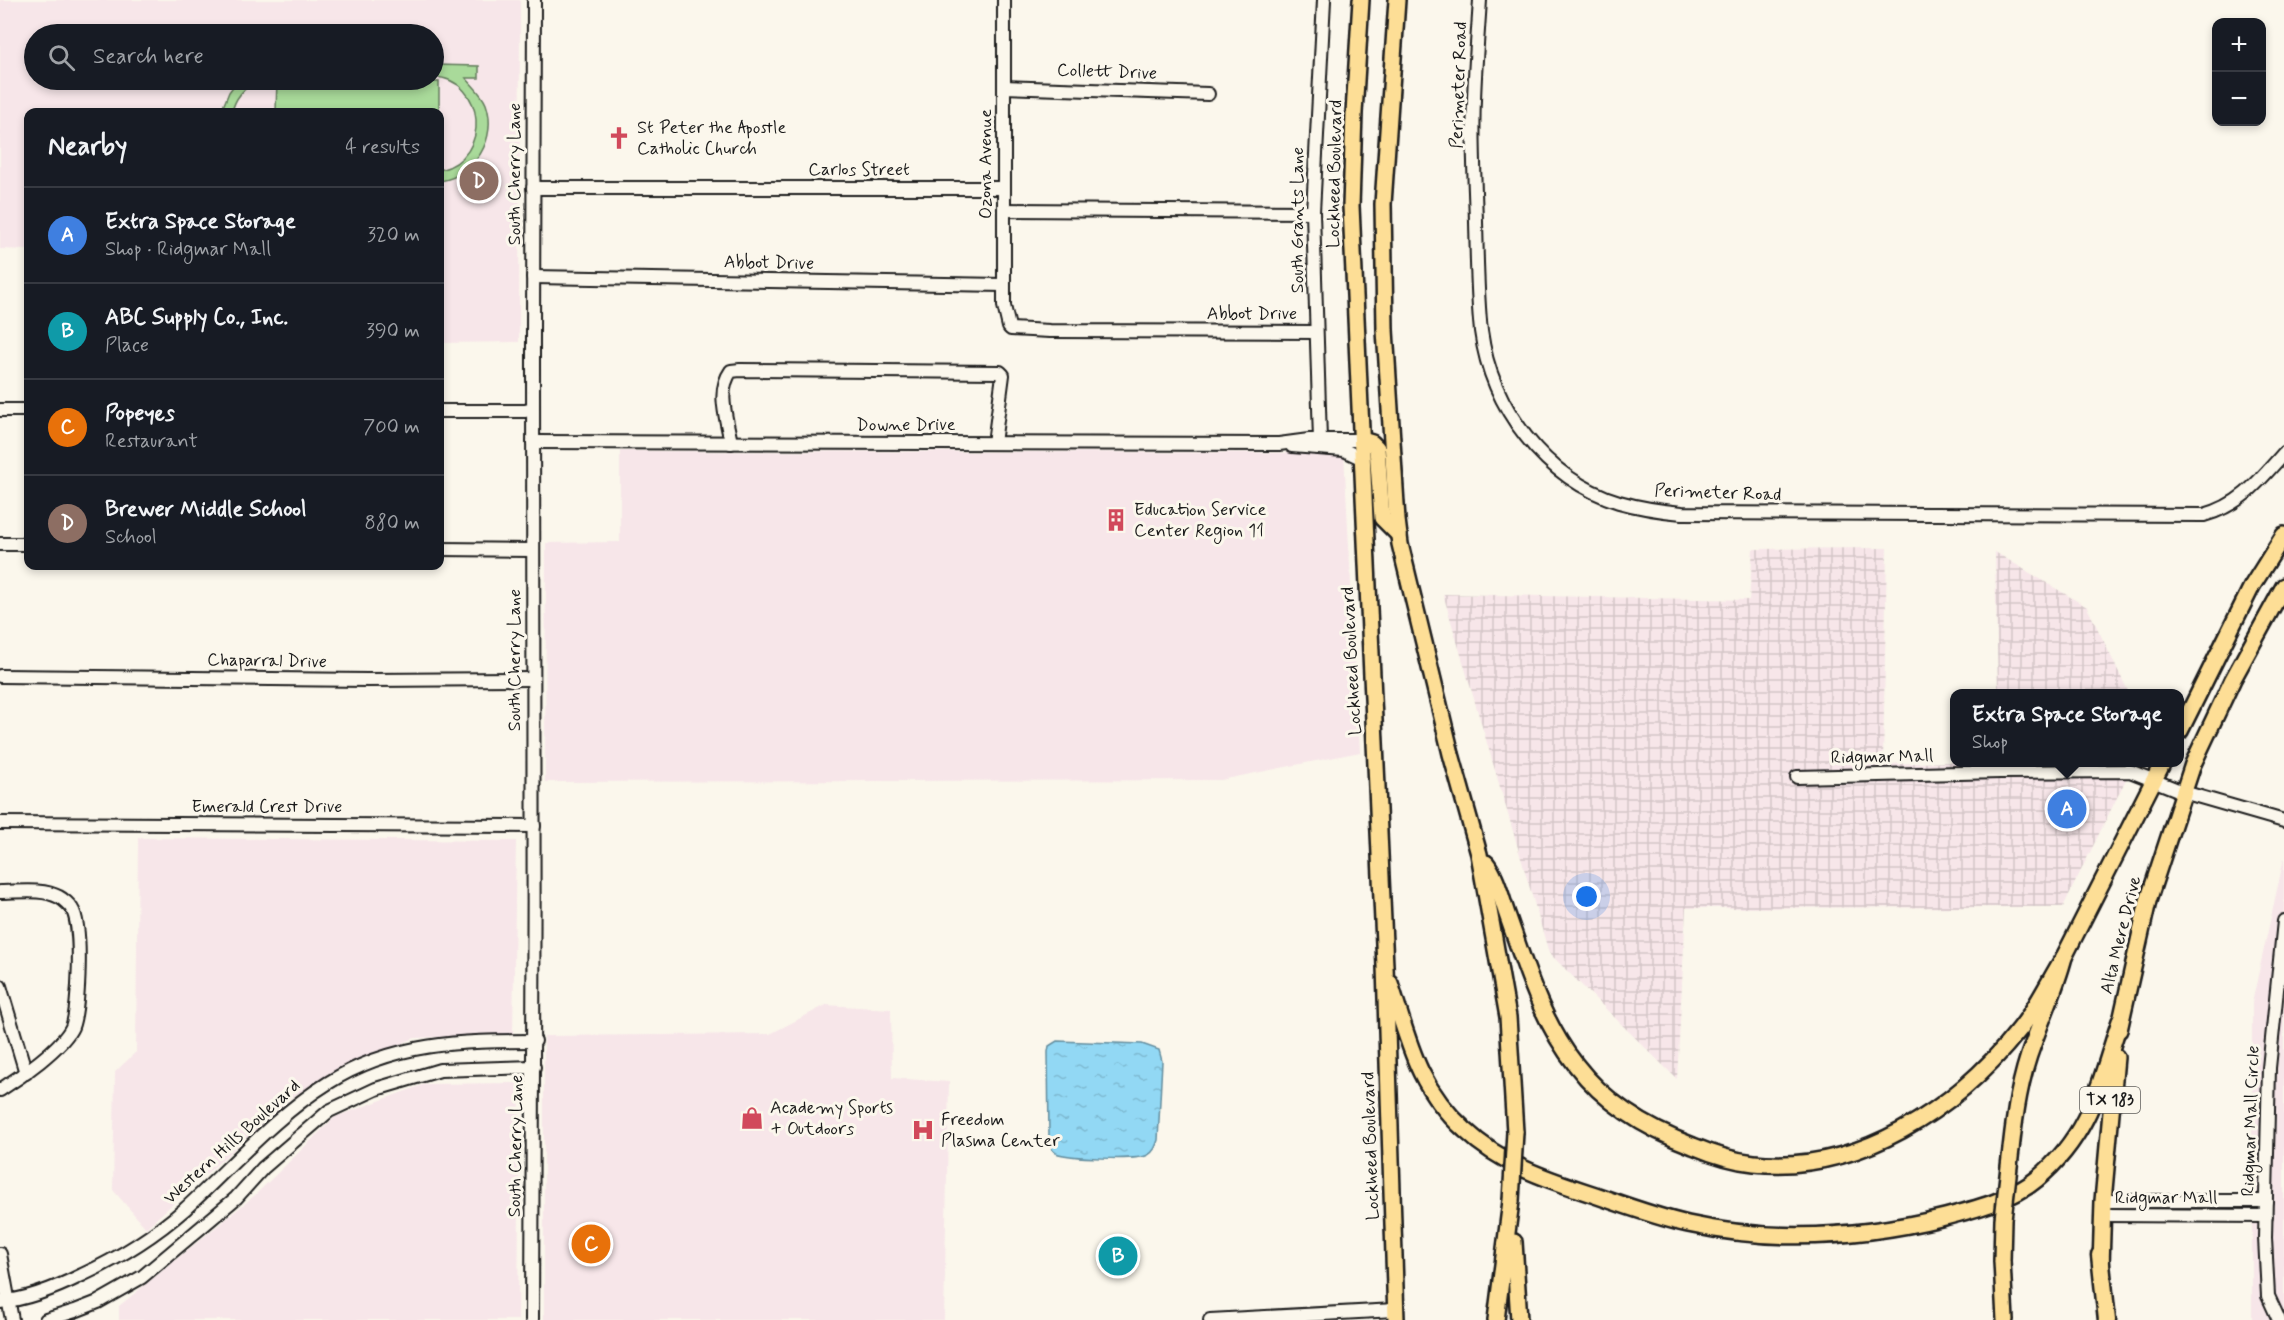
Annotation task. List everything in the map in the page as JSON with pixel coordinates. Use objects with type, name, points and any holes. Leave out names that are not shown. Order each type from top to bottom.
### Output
[{"type":"highway","points":[[2100,1255],[2107,1320]]},
{"type":"main road","name":"Lockheed Boulevard","points":[[1361,0],[1351,206],[1385,966],[1396,1315]]},
{"type":"main road","points":[[1397,0],[1383,204],[1385,330],[1399,535],[1451,754],[1479,854],[1508,1017],[1515,1131],[1511,1201],[1496,1320]]},
{"type":"main road","points":[[1362,440],[1372,443],[1377,448],[1382,518],[1399,535]]},
{"type":"main road","points":[[2184,723],[2252,586],[2284,535]]},
{"type":"main road","name":"Alta Mere Drive","points":[[2101,1320],[2100,1255],[2109,1108],[2120,1021],[2148,901],[2193,764],[2228,688],[2284,586]]},
{"type":"main road","name":"Alta Mere Drive","points":[[2005,1320],[2002,1261],[2003,1219],[2016,1107],[2026,1066],[2032,1045],[2057,985],[2064,957],[2160,767]]},
{"type":"main road","points":[[1479,854],[1489,866],[1541,1006],[1575,1065],[1621,1110],[1645,1126],[1710,1153],[1753,1163],[1818,1161],[1851,1153],[1882,1141],[1941,1106],[1980,1072],[2019,1030],[2064,957]]},
{"type":"main road","points":[[1385,966],[1417,1066],[1426,1084],[1454,1119],[1484,1146],[1503,1159],[1535,1174],[1655,1215],[1689,1224],[1758,1235],[1807,1238],[1878,1232],[1970,1211],[2016,1193],[2037,1179],[2075,1139],[2090,1113],[2120,1021]]},
{"type":"main road","points":[[1511,1201],[1519,1320]]},
{"type":"street","name":"South Cherry Lane","points":[[532,1320],[535,1041],[534,0]]},
{"type":"street","name":"Ozona Avenue","points":[[1004,0],[1004,306],[1009,327]]},
{"type":"street","name":"South Grants Lane","points":[[1320,440],[1313,212],[1324,0]]},
{"type":"street","name":"Perimeter Road","points":[[1480,0],[1474,101],[1474,153],[1481,332],[1500,397],[1514,422],[1534,446],[1558,469],[1581,485],[1618,501],[1651,510],[1682,513],[2204,515],[2233,503],[2251,489],[2284,453]]},
{"type":"street","name":"Collett Drive","points":[[1004,87],[1208,94]]},
{"type":"street","name":"Carlos Street","points":[[533,188],[1004,188]]},
{"type":"street","points":[[1004,210],[1313,212]]},
{"type":"street","name":"Abbot Drive","points":[[533,278],[1004,285]]},
{"type":"street","name":"Abbot Drive","points":[[1009,327],[1050,331],[1316,332]]},
{"type":"street","points":[[731,443],[722,396],[724,380],[730,371],[735,370],[1000,372],[1003,375],[994,443]]},
{"type":"street","points":[[444,411],[525,411],[533,409]]},
{"type":"street","points":[[0,410],[24,410]]},
{"type":"street","name":"Downe Drive","points":[[533,442],[1279,444],[1320,440],[1362,440]]},
{"type":"street","name":"Downe Drive","points":[[1279,444],[1310,449],[1344,450],[1362,459]]},
{"type":"street","points":[[0,543],[24,544]]},
{"type":"street","points":[[444,549],[533,550]]},
{"type":"street","name":"Chaparral Drive","points":[[0,676],[534,680]]},
{"type":"street","name":"Ridgmar Mall","points":[[1797,777],[2130,771],[2183,792],[2284,821]]},
{"type":"street","name":"Emerald Crest Drive","points":[[0,823],[534,826]]},
{"type":"street","points":[[0,892],[42,892],[59,897],[72,909],[79,930],[77,998],[72,1028],[26,1073],[0,1090]]},
{"type":"street","name":"Ridgmar Mall Circle","points":[[2279,1320],[2267,1290],[2266,1201],[2269,1068],[2284,921]]},
{"type":"street","points":[[0,986],[26,1073]]},
{"type":"street","name":"Western Hills Boulevard","points":[[5,1301],[35,1295],[62,1285],[108,1263],[145,1240],[183,1210],[246,1149],[330,1082],[376,1060],[425,1046],[472,1041],[535,1041]]},
{"type":"street","points":[[46,1320],[98,1302],[142,1277],[236,1198],[263,1168],[328,1111],[376,1089],[440,1070],[534,1067]]},
{"type":"street","name":"Ridgmar Mall","points":[[2102,1208],[2266,1201]]},
{"type":"street","name":"Ridgmar Mall","points":[[2102,1208],[2266,1216]]},
{"type":"street","points":[[0,1254],[5,1301],[12,1320]]},
{"type":"street","points":[[1210,1320],[1396,1315]]},
{"type":"shaded area","points":[[0,0],[520,0],[519,342],[444,343],[444,108],[24,108],[24,250],[0,249]]},
{"type":"shaded area","points":[[620,451],[1344,453],[1360,752],[1221,780],[545,782],[546,543],[620,542]]},
{"type":"shaded area","points":[[1887,548],[1883,764],[1950,762],[1950,767],[2132,767],[2063,907],[1686,908],[1677,1079],[1549,953],[1443,594],[1749,600],[1753,549]]},
{"type":"shaded area","points":[[1995,552],[2087,607],[2127,689],[1998,689]]},
{"type":"shaded area","points":[[138,838],[516,841],[513,1034],[415,1038],[335,1072],[292,1097],[146,1228],[113,1190],[115,1072],[136,1052]]},
{"type":"shaded area","points":[[2284,858],[2284,1320],[2252,1320],[2252,1003]]},
{"type":"shaded area","points":[[826,1005],[891,1009],[892,1078],[949,1082],[944,1320],[544,1320],[544,1036],[770,1034]]},
{"type":"shaded area","points":[[520,1083],[518,1320],[119,1320],[119,1306],[254,1196],[335,1117],[425,1084]]},
{"type":"green space","points":[[444,65],[479,66],[479,78],[466,78],[486,104],[489,130],[481,153],[473,163],[464,172],[444,180],[444,168],[457,163],[468,151],[475,136],[476,120],[472,104],[464,91],[451,81],[444,79]]},
{"type":"green space","points":[[244,90],[234,108],[223,108],[229,92]]},
{"type":"green space","points":[[277,90],[439,90],[439,108],[276,108]]},
{"type":"water","points":[[1057,1041],[1142,1044],[1159,1050],[1162,1061],[1158,1140],[1150,1154],[1131,1158],[1102,1158],[1063,1155],[1053,1150],[1049,1136],[1048,1052],[1049,1046]]},
{"type":"place","name":"St Peter the Apostle Catholic Church","points":[[619,138]]},
{"type":"place","name":"Brewer Middle School","points":[[479,181]]},
{"type":"place","name":"Education Service Center Region 11","points":[[1116,520]]},
{"type":"place","name":"Extra Space Storage","points":[[2067,809]]},
{"type":"place","name":"Academy Sports + Outdoors","points":[[752,1118]]},
{"type":"place","name":"Freedom Plasma Center","points":[[923,1130]]},
{"type":"place","name":"Popeyes","points":[[591,1244]]},
{"type":"place","name":"ABC Supply Co., Inc.","points":[[1118,1256]]}]
